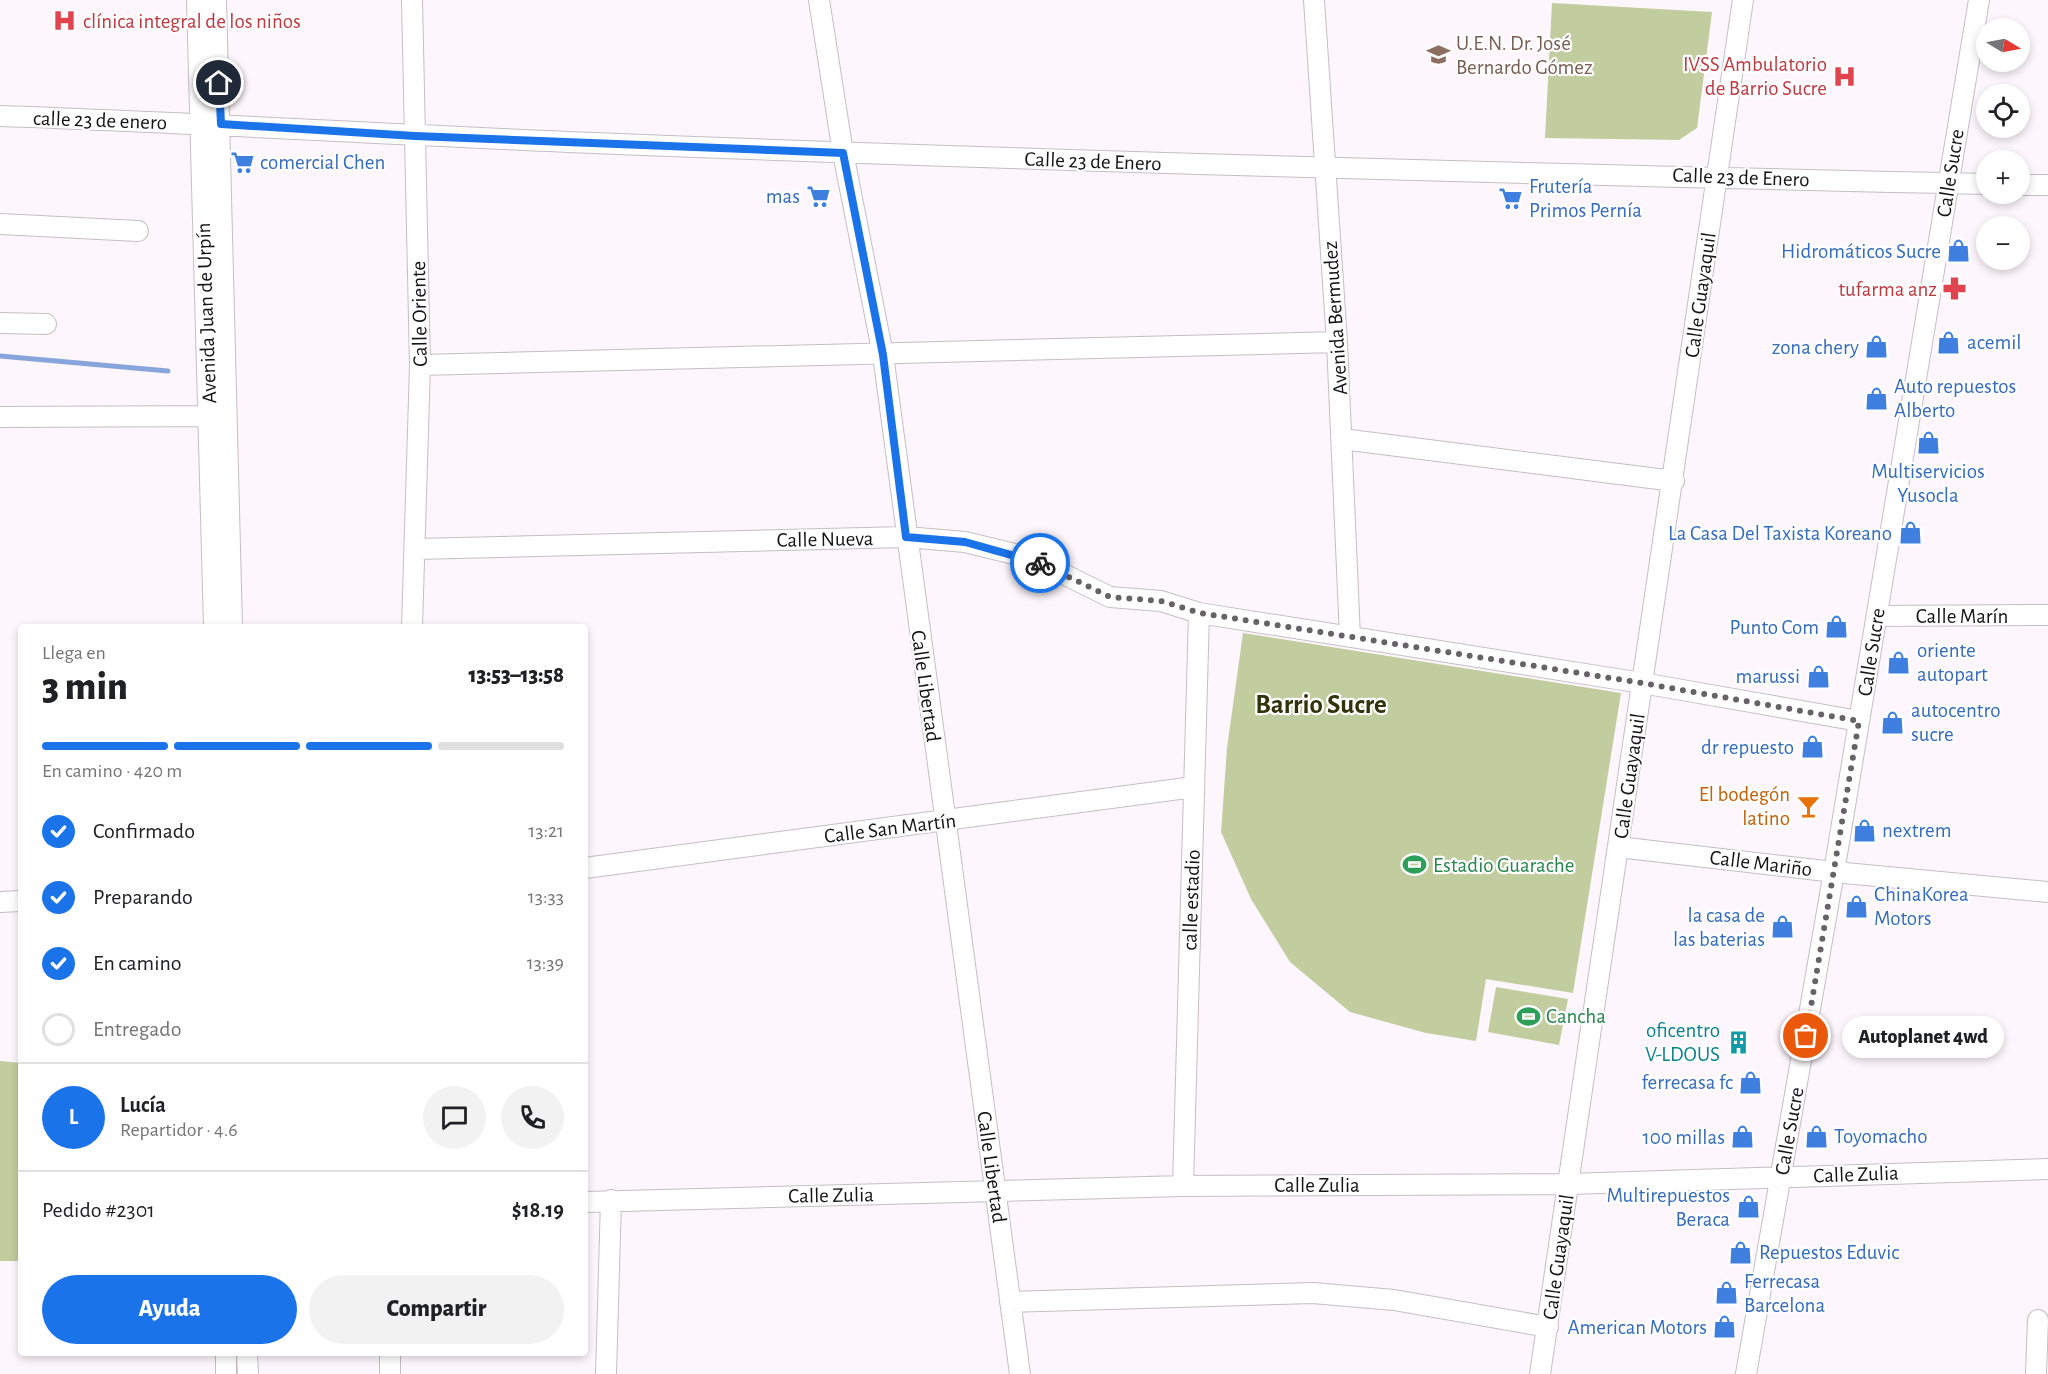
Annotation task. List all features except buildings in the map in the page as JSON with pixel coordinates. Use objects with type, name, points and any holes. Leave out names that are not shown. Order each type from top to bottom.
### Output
[{"type":"street","name":"Avenida Juan de Urpín","points":[[197,0],[201,124],[232,624]]},
{"type":"street","name":"Avenida Juan de Urpín","points":[[214,624],[221,124],[216,0]]},
{"type":"street","name":"Calle Oriente","points":[[412,0],[420,365],[412,624]]},
{"type":"street","name":"Calle Libertad","points":[[819,0],[843,153],[883,355],[1020,1374]]},
{"type":"street","name":"Avenida Bermudez","points":[[1314,0],[1337,342],[1350,637]]},
{"type":"street","name":"Calle Guayaquil","points":[[1540,1374],[1674,481],[1743,0]]},
{"type":"street","name":"Calle Sucre","points":[[1746,1374],[1834,872],[1978,0]]},
{"type":"street","name":"calle 23 de enero","points":[[0,116],[201,124]]},
{"type":"street","name":"Calle 23 de Enero","points":[[201,124],[415,136],[843,153],[1976,184]]},
{"type":"street","points":[[2030,185],[2048,185]]},
{"type":"street","points":[[0,224],[138,231]]},
{"type":"street","points":[[0,323],[46,324]]},
{"type":"street","points":[[420,365],[1337,342]]},
{"type":"street","points":[[0,417],[218,416]]},
{"type":"street","points":[[1342,439],[1674,481]]},
{"type":"street","name":"Calle Nueva","points":[[416,549],[906,537],[965,542],[1031,558],[1110,597],[1161,601],[1200,613],[1642,683],[1859,721]]},
{"type":"street","name":"calle estadio","points":[[1183,1186],[1200,613]]},
{"type":"street","name":"Calle Marín","points":[[1877,616],[2048,615]]},
{"type":"street","name":"Calle San Martín","points":[[588,868],[1194,788]]},
{"type":"street","name":"Calle Mariño","points":[[1618,847],[1834,872],[2048,892]]},
{"type":"street","points":[[0,902],[18,901]]},
{"type":"street","name":"Calle Zulia","points":[[588,1202],[1183,1186],[1569,1184],[2048,1169]]},
{"type":"street","points":[[606,1374],[611,1200]]},
{"type":"street","points":[[1010,1302],[1334,1293],[1394,1300],[1548,1327]]},
{"type":"street","points":[[2036,1374],[2038,1320]]},
{"type":"street","points":[[226,1356],[226,1374]]},
{"type":"street","points":[[247,1356],[248,1374]]},
{"type":"street","points":[[390,1356],[390,1374]]},
{"type":"green space","points":[[1552,3],[1712,12],[1697,128],[1679,140],[1545,138]]},
{"type":"green space","name":"Estadio Guarache","points":[[1243,633],[1621,693],[1573,993],[1486,979],[1476,1041],[1426,1033],[1350,1012],[1290,962],[1251,899],[1221,832],[1227,748]]},
{"type":"green space","name":"Cancha","points":[[1496,987],[1568,999],[1559,1045],[1488,1032]]},
{"type":"green space","points":[[0,1061],[18,1063],[18,1261],[0,1261]]},
{"type":"waterway","points":[[0,356],[168,371]]},
{"type":"way so far","points":[[1040,563],[1110,597],[1161,601],[1200,613],[1642,683],[1859,721],[1806,1036]]},
{"type":"place","name":"clínica integral de los niños","points":[[65,21]]},
{"type":"place","name":"U.E.N. Dr. José Bernardo Gómez","points":[[1438,55]]},
{"type":"place","name":"IVSS Ambulatorio de Barrio Sucre","points":[[1845,76]]},
{"type":"place","name":"comercial Chen","points":[[242,162]]},
{"type":"place","name":"mas","points":[[818,196]]},
{"type":"place","name":"Frutería Primos Pernía","points":[[1511,198]]},
{"type":"place","name":"Hidromáticos Sucre","points":[[1959,251]]},
{"type":"place","name":"tufarma anz","points":[[1955,289]]},
{"type":"place","name":"acemil","points":[[1949,342]]},
{"type":"place","name":"zona chery","points":[[1877,347]]},
{"type":"place","name":"Auto repuestos Alberto","points":[[1876,398]]},
{"type":"place","name":"Multiservicios Yusocla","points":[[1928,443]]},
{"type":"place","name":"La Casa Del Taxista Koreano","points":[[1910,533]]},
{"type":"place","name":"Punto Com","points":[[1837,627]]},
{"type":"place","name":"oriente autopart","points":[[1899,662]]},
{"type":"place","name":"marussi","points":[[1818,676]]},
{"type":"place","name":"autocentro sucre","points":[[1893,722]]},
{"type":"place","name":"dr repuesto","points":[[1812,747]]},
{"type":"place","name":"El bodegón latino","points":[[1808,806]]},
{"type":"place","name":"nextrem","points":[[1864,830]]},
{"type":"place","name":"Estadio Guarache","points":[[1415,865]]},
{"type":"place","name":"ChinaKorea Motors","points":[[1856,906]]},
{"type":"place","name":"la casa de las baterias","points":[[1783,927]]},
{"type":"place","name":"Cancha","points":[[1528,1016]]},
{"type":"place","name":"Autoplanet 4wd","points":[[1806,1036]]},
{"type":"place","name":"oficentro V-LDOUS","points":[[1738,1042]]},
{"type":"place","name":"ferrecasa fc","points":[[1751,1082]]},
{"type":"place","name":"Toyomacho","points":[[1816,1136]]},
{"type":"place","name":"100 millas","points":[[1743,1137]]},
{"type":"place","name":"Multirepuestos Beraca","points":[[1748,1207]]},
{"type":"place","name":"Repuestos Eduvic","points":[[1741,1252]]},
{"type":"place","name":"Ferrecasa Barcelona","points":[[1726,1293]]},
{"type":"place","name":"American Motors","points":[[1725,1327]]},
{"type":"district","name":"Barrio Sucre","points":[[1321,704]]},
{"type":"route","points":[[219,83],[221,124],[415,136],[843,153],[883,355],[906,537],[965,542],[1031,558],[1040,563]]}]
